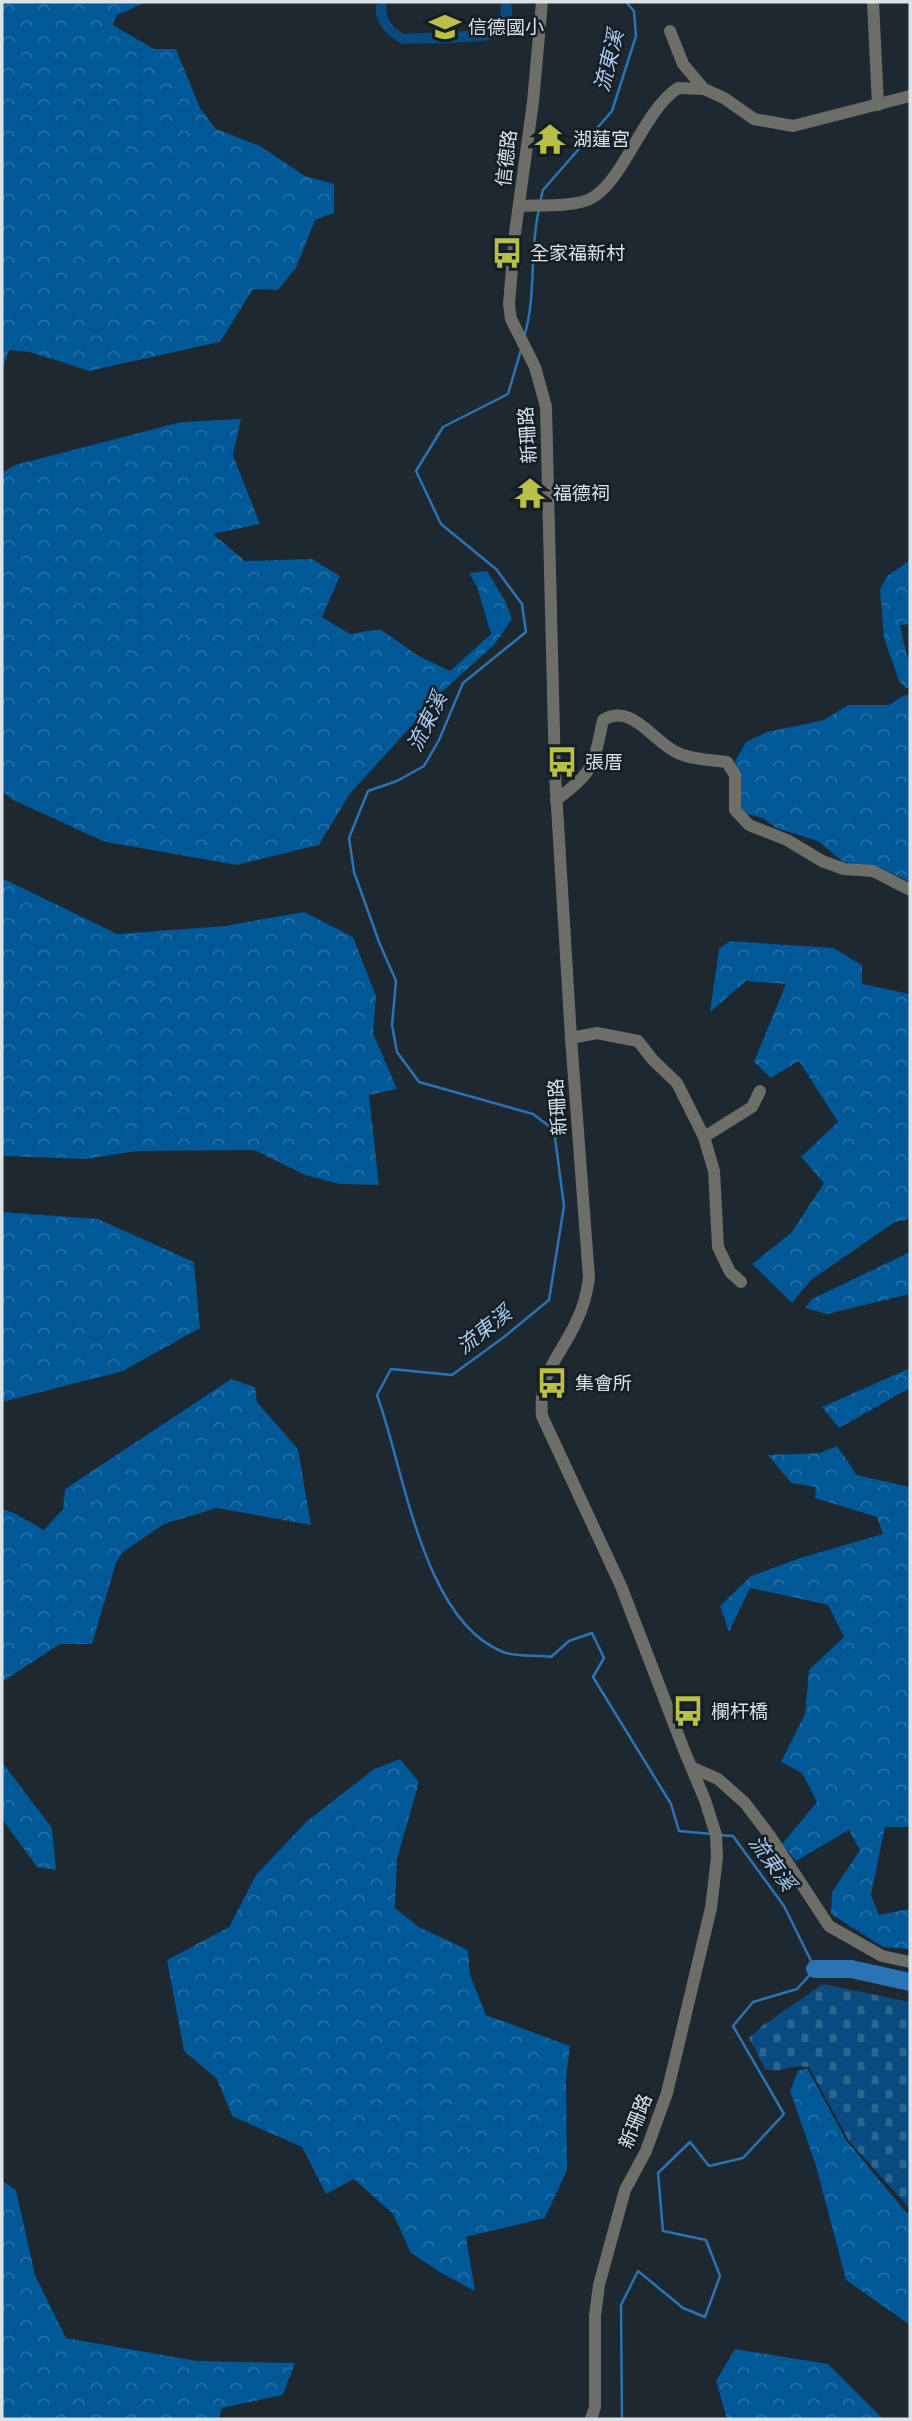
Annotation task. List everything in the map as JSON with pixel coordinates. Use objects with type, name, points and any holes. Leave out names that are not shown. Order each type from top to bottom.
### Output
[{"type":"street","name":"信德路","points":[[511,318],[509,304],[524,206],[542,2]]},
{"type":"street","points":[[873,2],[878,104]]},
{"type":"street","points":[[670,31],[683,64],[704,89]]},
{"type":"street","points":[[673,92],[683,64]]},
{"type":"street","points":[[524,206],[573,203],[590,199],[607,185],[642,131],[678,88],[704,89],[724,98],[754,119],[793,126],[910,96]]},
{"type":"street","name":"新珊路","points":[[511,318],[535,367],[546,407],[556,800],[589,1278],[586,1299],[577,1322],[543,1381],[540,1397],[542,1416],[621,1586],[705,1800],[716,1835],[717,1857],[711,1908],[667,2092],[646,2151],[625,2190],[599,2285],[595,2316],[595,2407],[591,2419]]},
{"type":"street","points":[[556,800],[578,784],[592,767],[603,720],[611,715],[625,715],[681,755],[727,762],[734,775],[735,810],[749,825],[787,840],[822,861],[844,869],[873,871],[910,890]]},
{"type":"street","points":[[571,1038],[597,1033],[638,1041],[677,1083],[704,1137],[714,1171],[718,1247],[730,1272],[741,1282]]},
{"type":"street","points":[[704,1137],[752,1107],[760,1091]]},
{"type":"street","points":[[693,1768],[718,1779],[745,1803],[829,1926],[882,1956],[910,1962]]},
{"type":"green space","points":[[2,2],[147,2],[117,15],[113,25],[154,49],[176,49],[200,108],[216,129],[260,146],[305,176],[334,184],[334,213],[315,220],[296,268],[278,290],[253,289],[220,342],[89,371],[30,352],[9,350],[2,372]]},
{"type":"green space","points":[[377,2],[387,2],[390,21],[404,34],[486,30],[500,19],[501,2],[511,2],[512,13],[504,32],[488,40],[402,44],[378,22]]},
{"type":"green space","points":[[241,419],[233,455],[260,524],[213,534],[245,561],[312,559],[340,576],[322,617],[350,634],[380,629],[417,655],[450,671],[491,634],[477,587],[469,573],[487,571],[506,602],[512,619],[494,645],[444,690],[349,795],[319,845],[237,865],[105,842],[11,799],[2,791],[2,473],[15,465],[181,422]]},
{"type":"green space","points":[[910,560],[910,624],[900,625],[910,659],[910,688],[906,688],[899,681],[884,638],[880,590],[887,576]]},
{"type":"green space","points":[[910,694],[910,882],[881,868],[843,862],[818,841],[776,828],[763,818],[742,813],[735,761],[746,742],[767,732],[824,720],[848,705],[889,705]]},
{"type":"green space","points":[[2,878],[117,934],[225,926],[304,912],[353,937],[376,996],[373,1033],[397,1089],[369,1095],[379,1185],[339,1184],[305,1175],[254,1150],[138,1151],[85,1159],[2,1156]]},
{"type":"green space","points":[[730,941],[833,948],[862,965],[862,984],[910,994],[910,1219],[895,1222],[811,1280],[792,1303],[752,1264],[791,1233],[824,1183],[801,1157],[838,1122],[799,1061],[771,1078],[754,1062],[786,984],[746,981],[710,1012],[719,949]]},
{"type":"green space","points":[[2,1212],[98,1219],[194,1262],[200,1328],[123,1371],[2,1402]]},
{"type":"green space","points":[[910,1252],[910,1294],[827,1314],[805,1308],[812,1299]]},
{"type":"green space","points":[[910,1368],[910,1388],[839,1428],[822,1407]]},
{"type":"green space","points":[[231,1379],[255,1387],[257,1402],[298,1449],[311,1525],[217,1508],[164,1524],[123,1552],[116,1563],[92,1644],[60,1644],[2,1682],[2,1509],[44,1530],[63,1509],[65,1489]]},
{"type":"green space","points":[[837,1446],[857,1475],[910,1487],[910,1827],[885,1827],[871,1895],[879,1915],[910,1909],[910,1949],[883,1947],[831,1914],[832,1892],[860,1850],[849,1830],[796,1861],[782,1844],[817,1802],[802,1773],[781,1762],[805,1714],[809,1670],[844,1637],[828,1605],[750,1588],[729,1632],[720,1606],[751,1576],[800,1558],[883,1534],[877,1517],[815,1498],[816,1487],[791,1483],[768,1455],[820,1453]]},
{"type":"green space","points":[[400,1759],[419,1782],[397,1859],[395,1908],[419,1927],[468,1950],[470,1975],[486,2015],[570,2046],[566,2079],[567,2170],[545,2218],[466,2237],[475,2291],[411,2253],[393,2214],[354,2179],[326,2194],[302,2147],[232,2116],[217,2079],[184,2051],[167,1960],[229,1927],[256,1875],[306,1822],[374,1769]]},
{"type":"green space","points":[[2,1762],[52,1828],[56,1870],[37,1867],[2,1819]]},
{"type":"green space","points":[[823,1984],[910,2002],[910,2209],[849,2141],[809,2067],[765,2069],[749,2038]]},
{"type":"green space","points":[[807,2068],[846,2140],[906,2212],[910,2213],[910,2325],[846,2280],[816,2166],[790,2091],[798,2071]]},
{"type":"green space","points":[[2,2181],[16,2190],[35,2275],[66,2338],[197,2361],[295,2363],[283,2395],[222,2408],[219,2419],[2,2419]]},
{"type":"green space","points":[[735,2349],[828,2364],[883,2419],[727,2419],[716,2381]]},
{"type":"waterway","name":"流東溪","points":[[540,202],[543,190],[612,111],[636,36],[634,11],[626,2]]},
{"type":"waterway","name":"流東溪","points":[[524,337],[530,305],[539,209]]},
{"type":"waterway","name":"流東溪","points":[[521,350],[508,394],[443,427],[416,471],[441,524],[496,569],[522,604],[526,632],[463,683],[439,740],[424,766],[397,781],[368,791],[349,838],[354,872],[396,981],[392,1025],[397,1052],[419,1082],[533,1114],[554,1130],[564,1206],[549,1300],[452,1375],[391,1369],[377,1395],[420,1539],[435,1576],[453,1609],[475,1635],[503,1652],[514,1655],[551,1657],[569,1641],[592,1633],[604,1658],[593,1677],[671,1804],[679,1831],[712,1834]]},
{"type":"waterway","name":"流東溪","points":[[622,2419],[621,2305],[638,2271],[683,2308],[705,2317],[720,2276],[706,2240],[663,2231],[658,2173],[690,2142],[709,2166],[743,2158],[784,2114],[733,2026],[753,2002],[797,1989],[815,1969],[784,1906],[733,1836],[719,1835]]},
{"type":"waterway","points":[[815,1969],[851,1969],[910,1982]]},
{"type":"place","name":"信德國小","points":[[445,27]]},
{"type":"place","name":"湖蓮宮","points":[[550,139]]},
{"type":"place","name":"全家福新村","points":[[507,253]]},
{"type":"place","name":"福德祠","points":[[530,493]]},
{"type":"place","name":"張厝","points":[[562,762]]},
{"type":"place","name":"集會所","points":[[552,1383]]},
{"type":"place","name":"欄杆橋","points":[[688,1711]]}]
